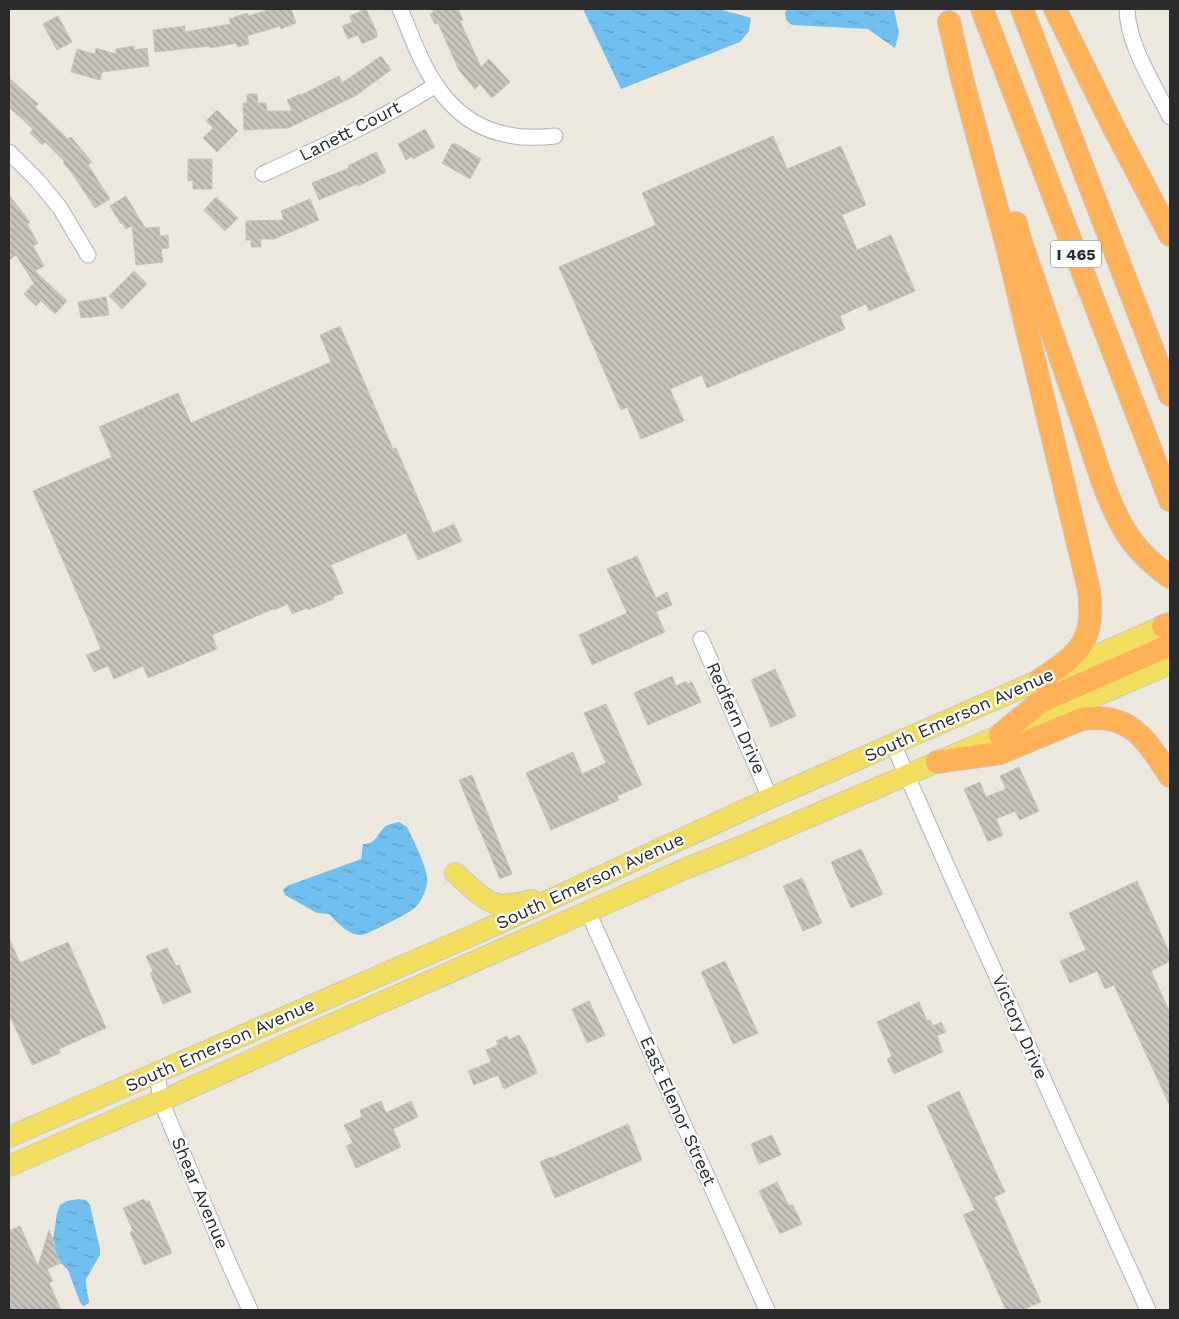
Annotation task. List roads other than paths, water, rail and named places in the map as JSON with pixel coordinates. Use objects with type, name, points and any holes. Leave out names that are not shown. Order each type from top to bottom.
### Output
[{"type":"highway","name":"I 465","points":[[982,9],[1170,500]]},
{"type":"highway","name":"I 465","points":[[1022,9],[1170,395]]},
{"type":"highway","points":[[1055,9],[1170,235]]},
{"type":"highway","points":[[947,15],[1000,164],[1021,242],[1107,492],[1126,532],[1139,548],[1162,570]]},
{"type":"highway","points":[[947,15],[1007,246],[1089,590],[1091,607],[1085,639],[1079,650],[1072,657],[1040,680]]},
{"type":"highway","points":[[1000,735],[1040,702],[1168,630]]},
{"type":"highway","points":[[937,762],[1000,753],[1082,719],[1096,717],[1110,719],[1133,729],[1144,738],[1170,776]]},
{"type":"main road","name":"South Emerson Avenue","points":[[9,1137],[480,932],[770,798],[893,744],[1040,680],[1168,630]]},
{"type":"main road","name":"South Emerson Avenue","points":[[9,1166],[688,868],[1170,664]]},
{"type":"main road","points":[[455,873],[479,894],[492,902],[503,905],[554,897]]},
{"type":"street","points":[[400,9],[425,67],[436,85],[455,108],[474,122],[490,130],[507,135],[525,138],[555,136]]},
{"type":"street","points":[[1126,9],[1133,43],[1170,117]]},
{"type":"street","name":"Lanett Court","points":[[263,174],[384,116],[436,85]]},
{"type":"street","points":[[9,152],[38,181],[60,208],[88,255]]},
{"type":"street","name":"Redfern Drive","points":[[701,639],[770,798]]},
{"type":"street","name":"Victory Drive","points":[[893,744],[1148,1310]]},
{"type":"street","name":"East Elenor Street","points":[[588,912],[767,1310]]},
{"type":"street","name":"Shear Avenue","points":[[157,1073],[161,1100],[250,1310]]},
{"type":"water","points":[[583,9],[719,9],[751,18],[749,31],[740,42],[621,89]]},
{"type":"water","points":[[788,9],[894,9],[899,33],[895,48],[868,29],[792,25],[786,20],[785,12]]},
{"type":"water","points":[[399,822],[407,827],[410,833],[422,858],[427,879],[422,898],[415,908],[409,912],[361,935],[343,928],[329,914],[317,913],[285,895],[283,890],[287,886],[361,859],[363,844],[374,841],[386,826]]},
{"type":"water","points":[[86,1200],[90,1205],[100,1249],[100,1255],[86,1279],[89,1302],[83,1306],[68,1270],[61,1263],[54,1248],[53,1240],[60,1205],[67,1201]]}]
